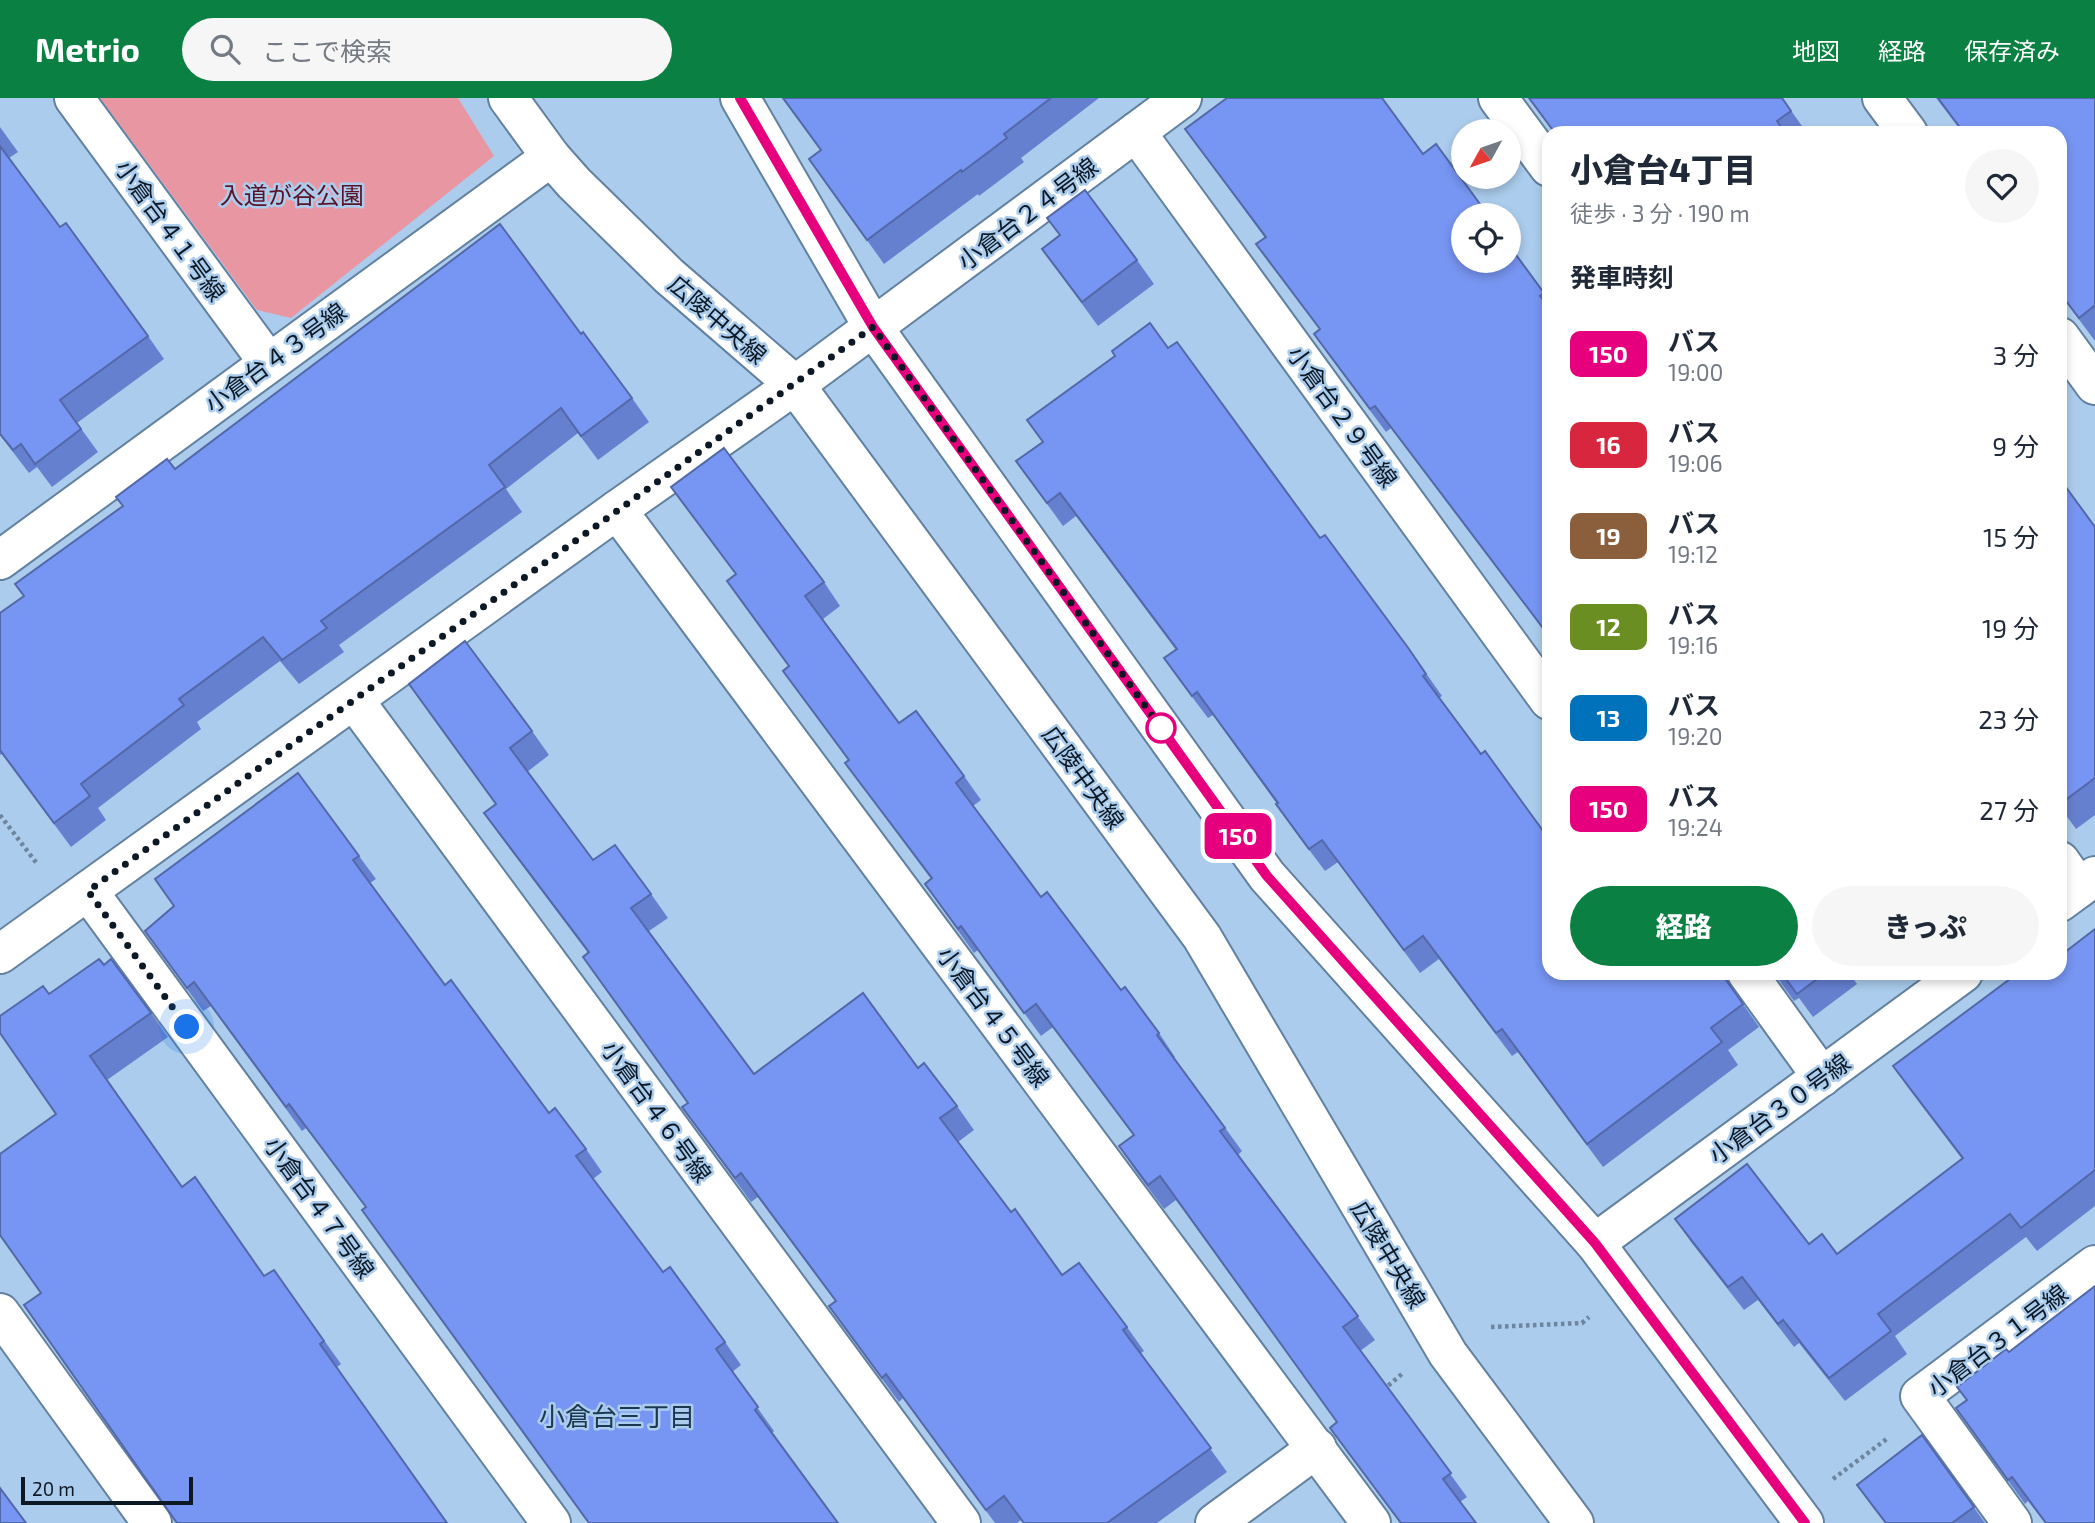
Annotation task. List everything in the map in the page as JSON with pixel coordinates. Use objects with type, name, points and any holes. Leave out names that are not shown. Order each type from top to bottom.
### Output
[{"type":"street","name":"小倉台４１号線","points":[[74,98],[268,362]]},
{"type":"street","name":"広陵中央線","points":[[508,98],[551,157],[668,276],[795,385],[1202,937],[1448,1354],[1574,1523]]},
{"type":"street","points":[[740,98],[873,327],[1267,876],[1595,1243],[1799,1515]]},
{"type":"street","name":"小倉台２４号線","points":[[0,954],[795,385],[1182,98]]},
{"type":"street","points":[[1498,98],[1542,158]]},
{"type":"street","points":[[1882,98],[1903,126]]},
{"type":"street","name":"小倉台２９号線","points":[[1136,132],[1542,690]]},
{"type":"street","name":"小倉台４３号線","points":[[5,546],[268,362],[551,157]]},
{"type":"street","points":[[2067,347],[2095,385]]},
{"type":"street","name":"小倉台４５号線","points":[[617,510],[1371,1523]]},
{"type":"street","name":"小倉台４６号線","points":[[354,700],[961,1523]]},
{"type":"street","name":"小倉台４７号線","points":[[88,891],[551,1523]]},
{"type":"street","points":[[1752,980],[1822,1077]]},
{"type":"street","name":"小倉台３０号線","points":[[1595,1243],[1954,980]]},
{"type":"street","name":"小倉台３１号線","points":[[2012,1523],[1920,1396],[2095,1265]]},
{"type":"street","points":[[0,1313],[152,1523]]},
{"type":"street","points":[[1215,1523],[1317,1448]]},
{"type":"path","points":[[0,815],[41,870],[88,891]]},
{"type":"path","points":[[1486,1327],[1582,1323],[1597,1311]]},
{"type":"path","points":[[1375,1398],[1404,1372]]},
{"type":"path","points":[[1799,1515],[1928,1409]]},
{"type":"green space","name":"入道が谷公園","points":[[100,98],[458,98],[494,156],[291,318],[257,310]]},
{"type":"building","points":[[783,98],[1051,98],[1004,134],[1007,138],[867,240],[809,159],[821,150]]},
{"type":"building","points":[[1227,98],[1382,98],[1423,154],[1436,144],[1451,164],[1451,189],[1469,189],[1479,203],[1451,203],[1451,273],[1521,273],[1521,262],[1542,290],[1542,627],[1375,406],[1370,409],[1314,334],[1320,329],[1256,244],[1266,237],[1185,129]]},
{"type":"building","points":[[1529,98],[1782,98],[1791,111],[1777,121],[1780,126],[1550,126]]},
{"type":"building","points":[[1938,98],[2095,98],[2095,307],[2079,318],[2067,302],[2067,126],[1959,126]]},
{"type":"building","points":[[0,146],[60,227],[66,223],[148,336],[60,400],[81,429],[35,464],[21,444],[13,450],[0,434]]},
{"type":"building","points":[[1085,190],[1137,260],[1082,302],[1042,249],[1060,235],[1047,218]]},
{"type":"building","points":[[500,224],[632,398],[581,436],[561,408],[489,465],[505,487],[321,621],[327,628],[282,660],[263,637],[179,699],[184,705],[81,784],[90,796],[54,823],[0,750],[0,613],[24,596],[15,584],[123,506],[116,497],[167,459],[175,469]]},
{"type":"building","points":[[1150,323],[1168,348],[1177,342],[1320,538],[1325,535],[1409,649],[1426,674],[1423,676],[1481,754],[1485,751],[1542,829],[1542,980],[1726,980],[1743,1004],[1711,1028],[1722,1042],[1587,1144],[1502,1029],[1496,1033],[1423,936],[1404,950],[1322,840],[1309,849],[1197,692],[1192,696],[1164,658],[1177,649],[1060,493],[1047,503],[1016,461],[1043,442],[1027,420],[1115,356],[1112,351]]},
{"type":"building","points":[[724,448],[824,582],[805,596],[899,723],[916,711],[964,776],[956,783],[1041,897],[1047,892],[1121,990],[1125,987],[1225,1128],[1220,1131],[1358,1316],[1343,1327],[1451,1473],[1443,1479],[1476,1523],[1401,1523],[1330,1428],[1337,1422],[1160,1176],[1148,1185],[1119,1146],[1134,1135],[1036,1004],[1024,1013],[961,926],[958,929],[925,884],[932,878],[845,763],[849,760],[783,671],[789,666],[727,581],[736,574],[671,487]]},
{"type":"building","points":[[2067,489],[2095,527],[2095,778],[2067,799]]},
{"type":"building","points":[[465,641],[532,731],[510,748],[593,860],[615,845],[651,894],[631,908],[754,1074],[863,993],[918,1068],[924,1063],[957,1106],[940,1118],[1011,1212],[1015,1209],[1062,1275],[1079,1263],[1127,1327],[1123,1330],[1211,1448],[1107,1523],[1024,1523],[1004,1496],[986,1510],[886,1374],[882,1378],[829,1306],[836,1301],[741,1173],[735,1178],[682,1107],[688,1103],[583,957],[589,952],[484,813],[496,804],[409,684]]},
{"type":"building","points":[[298,773],[359,856],[353,860],[445,985],[451,980],[549,1113],[555,1108],[586,1149],[576,1156],[663,1272],[670,1267],[725,1342],[716,1349],[758,1407],[755,1410],[838,1523],[589,1523],[362,1210],[366,1207],[289,1104],[286,1107],[194,982],[187,988],[145,931],[174,906],[155,879]]},
{"type":"building","points":[[2095,929],[2095,1170],[2021,1228],[2010,1214],[1878,1314],[1891,1331],[1829,1378],[1783,1320],[1778,1324],[1742,1277],[1728,1287],[1675,1219],[1747,1164],[1809,1244],[1822,1234],[1837,1254],[1963,1158],[1893,1066],[2009,980],[2067,980],[2067,951]]},
{"type":"building","points":[[99,959],[104,965],[111,959],[151,1013],[90,1056],[182,1187],[195,1177],[264,1276],[274,1270],[324,1341],[320,1344],[447,1523],[177,1523],[24,1305],[41,1293],[0,1235],[0,1154],[56,1114],[0,1033],[0,1016],[43,986],[49,994]]},
{"type":"building","points":[[1787,980],[1816,980],[1797,994]]},
{"type":"building","points":[[2095,1286],[2095,1523],[2046,1523],[2012,1477],[2008,1480],[1956,1408],[1967,1400],[1957,1387],[2006,1349],[2009,1352]]},
{"type":"building","points":[[1922,1435],[1974,1507],[1952,1523],[1886,1523],[1857,1485]]},
{"type":"building","points":[[0,1488],[26,1523],[0,1523]]},
{"type":"bus line","name":"150","points":[[740,98],[873,327],[1267,876],[1595,1243],[1805,1523]]},
{"type":"district","name":"小倉台三丁目","points":[[617,1415]]},
{"type":"route","points":[[187,1027],[88,891],[873,327],[1161,728]]}]
